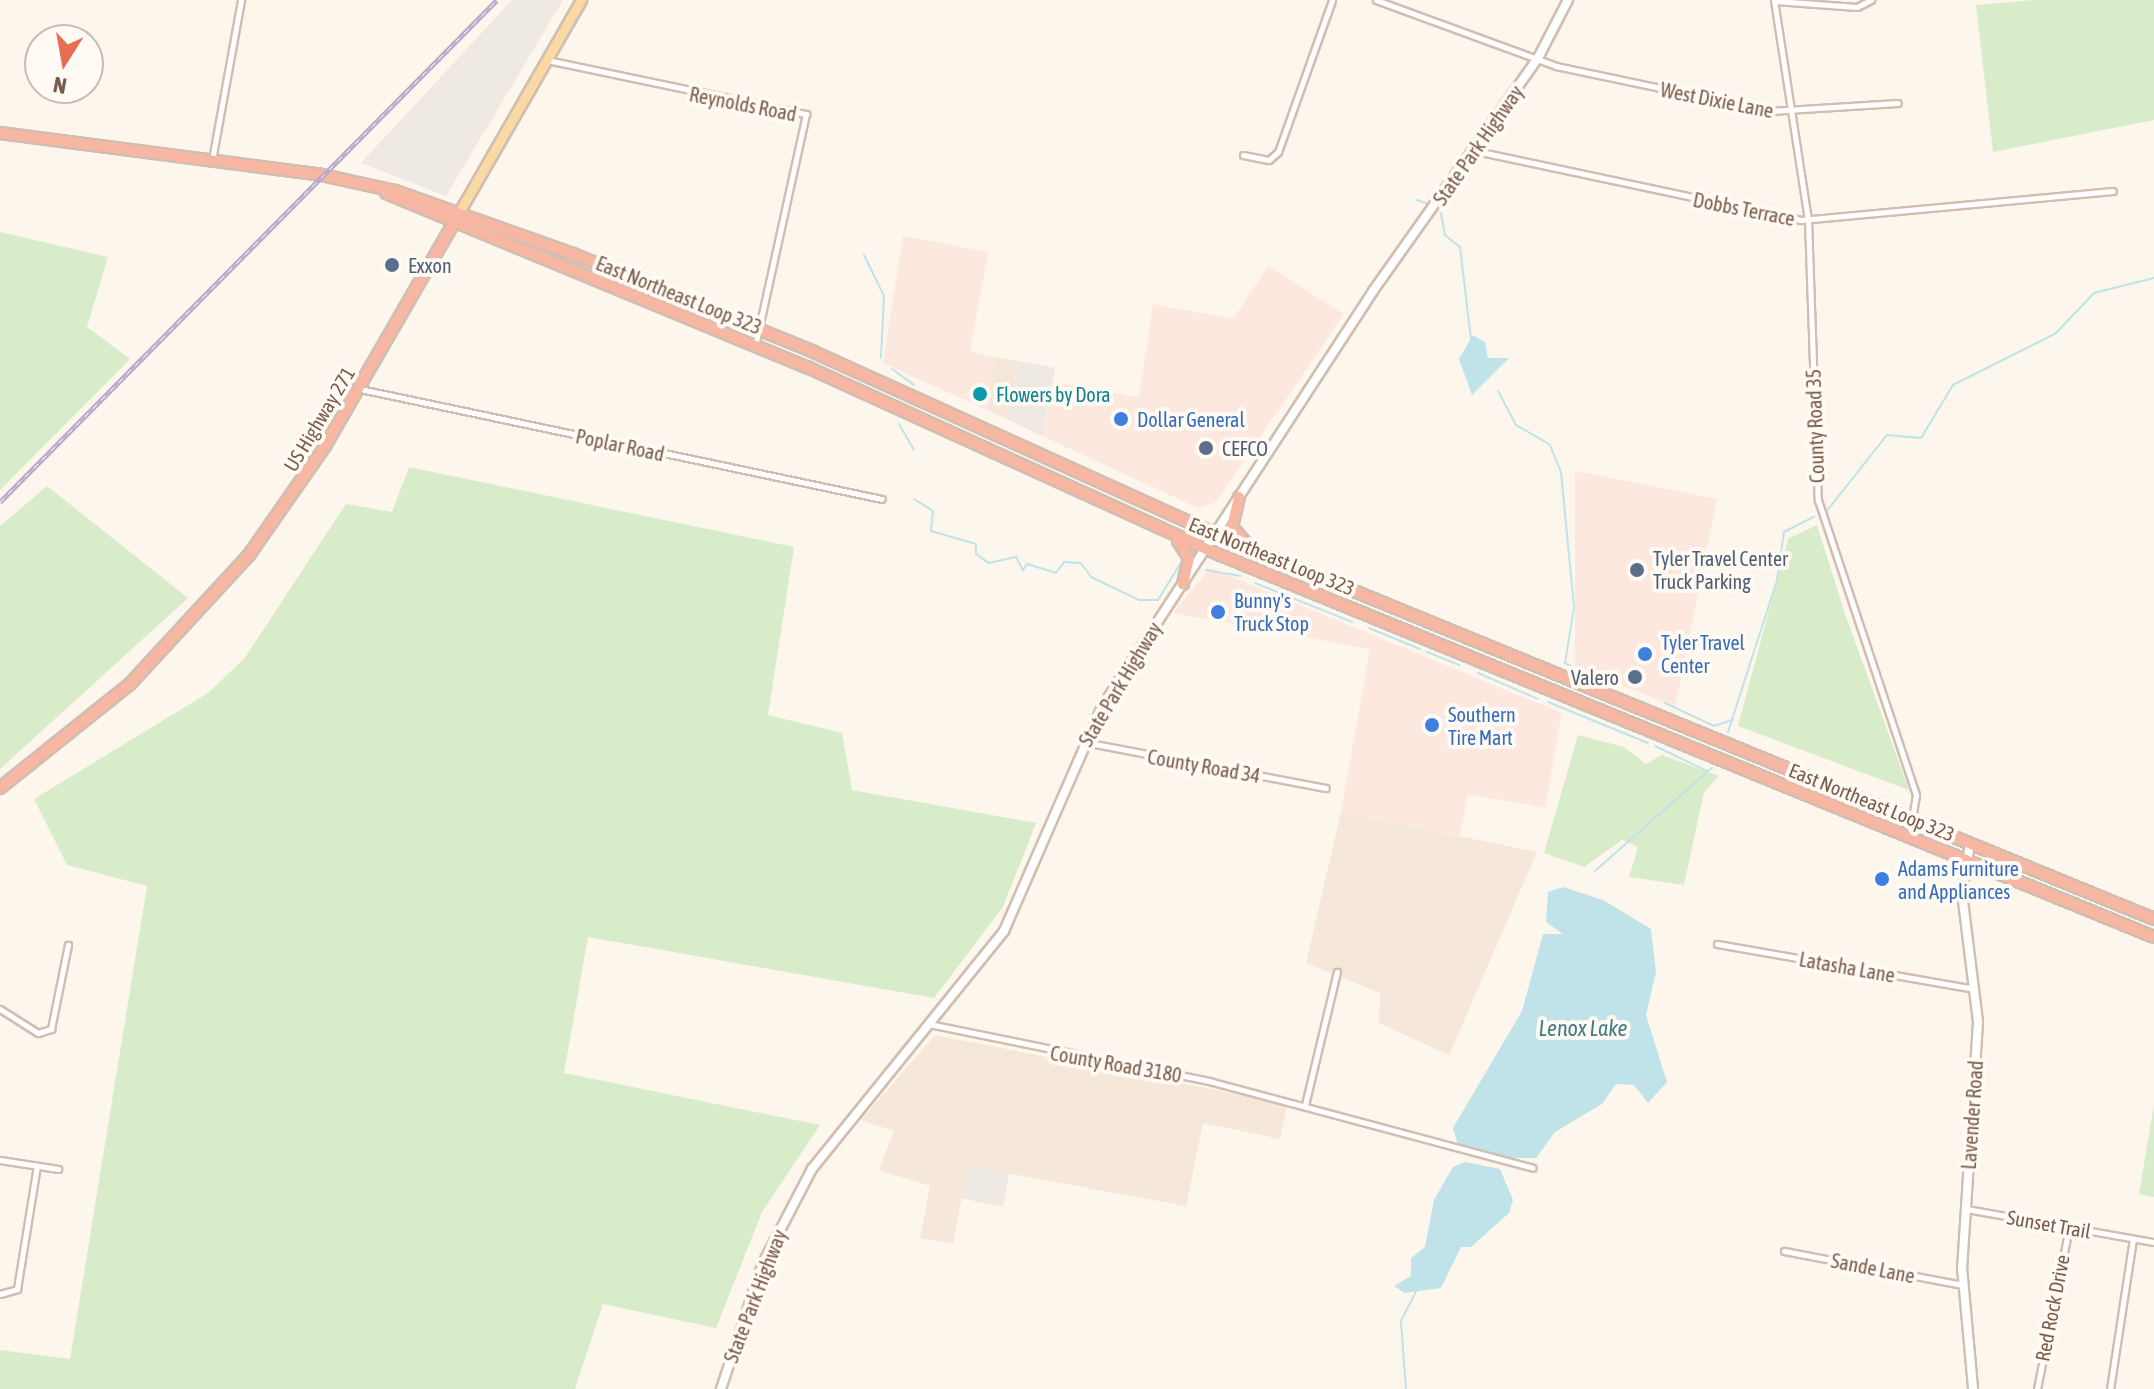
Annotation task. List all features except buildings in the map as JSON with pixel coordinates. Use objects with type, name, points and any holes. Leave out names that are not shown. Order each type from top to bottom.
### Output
[{"type":"highway","name":"East Northeast Loop 323","points":[[0,133],[306,171],[386,193],[456,219],[573,254],[814,352],[1215,534],[2154,919]]},
{"type":"highway","name":"East Northeast Loop 323","points":[[456,219],[567,269],[807,367],[1206,549],[2154,937]]},
{"type":"highway","name":"US Highway 271","points":[[0,788],[109,703],[203,609],[289,502],[360,389],[456,219]]},
{"type":"highway","points":[[567,269],[573,254]]},
{"type":"highway","points":[[654,303],[660,288]]},
{"type":"highway","points":[[807,367],[814,352]]},
{"type":"highway","points":[[923,420],[930,404]]},
{"type":"highway","points":[[1087,496],[1095,481]]},
{"type":"highway","points":[[1239,497],[1233,530],[1264,554]]},
{"type":"highway","points":[[1167,532],[1189,555],[1183,584]]},
{"type":"highway","points":[[1321,595],[1328,580]]},
{"type":"highway","points":[[1470,657],[1476,641]]},
{"type":"highway","points":[[1586,704],[1593,689]]},
{"type":"main road","name":"US Highway 271","points":[[456,219],[581,0]]},
{"type":"main road","name":"State Park Highway","points":[[721,1389],[763,1263],[805,1180],[1019,907],[1083,742],[1373,291],[1476,151],[1538,58],[1568,0]]},
{"type":"main road","name":"Lavender Road","points":[[1970,844],[1964,859],[1976,989],[1963,1285],[1973,1389]]},
{"type":"street","points":[[212,161],[241,0]]},
{"type":"street","points":[[1243,155],[1269,160],[1278,152],[1332,0]]},
{"type":"street","name":"West Dixie Lane","points":[[1376,0],[1538,58],[1627,83],[1794,112],[1898,103]]},
{"type":"street","points":[[1774,1],[1857,7],[1871,0]]},
{"type":"street","name":"County Road 35","points":[[1774,1],[1794,112],[1808,220],[1818,500],[1913,787],[1915,821],[1909,837]]},
{"type":"street","name":"Reynolds Road","points":[[546,60],[806,114],[761,329],[755,345]]},
{"type":"street","name":"Dobbs Terrace","points":[[1476,151],[1808,220],[2113,191]]},
{"type":"street","name":"Poplar Road","points":[[360,389],[882,499]]},
{"type":"street","name":"County Road 34","points":[[1083,742],[1326,788]]},
{"type":"street","name":"Latasha Lane","points":[[1717,944],[1976,989]]},
{"type":"street","points":[[0,1009],[48,1032],[68,945]]},
{"type":"street","points":[[1305,1105],[1337,972]]},
{"type":"street","name":"County Road 3180","points":[[929,1024],[1305,1105],[1533,1168]]},
{"type":"street","points":[[0,1160],[58,1169]]},
{"type":"street","points":[[0,1294],[12,1294],[37,1166]]},
{"type":"street","name":"Sunset Trail","points":[[1965,1209],[2154,1242]]},
{"type":"street","name":"Red Rock Drive","points":[[2037,1389],[2069,1228]]},
{"type":"street","points":[[2110,1389],[2133,1239]]},
{"type":"street","name":"Sande Lane","points":[[1784,1251],[1963,1285]]},
{"type":"shaded area","points":[[512,0],[563,0],[446,196],[361,163]]},
{"type":"shaded area","points":[[903,236],[988,252],[970,352],[995,357],[987,410],[883,363]]},
{"type":"shaded area","points":[[1268,266],[1344,314],[1216,502],[1198,508],[1042,436],[1053,382],[1139,397],[1153,304],[1233,319]]},
{"type":"shaded area","points":[[995,357],[1019,361],[1007,419],[987,410]]},
{"type":"shaded area","points":[[1019,361],[1055,368],[1042,436],[1007,419]]},
{"type":"shaded area","name":"Tyler Travel Center","points":[[1575,471],[1717,499],[1675,707],[1575,666]]},
{"type":"shaded area","points":[[1210,568],[1562,713],[1545,808],[1468,794],[1460,836],[1341,812],[1370,649],[1173,613]]},
{"type":"shaded area","points":[[1341,812],[1537,852],[1449,1055],[1379,1023],[1380,993],[1306,963]]},
{"type":"shaded area","points":[[935,1035],[1287,1104],[1280,1139],[1203,1123],[1186,1206],[968,1166],[953,1244],[920,1238],[930,1186],[879,1170],[894,1131],[861,1120]]},
{"type":"shaded area","points":[[968,1166],[1009,1174],[1003,1206],[962,1198]]},
{"type":"green space","points":[[2035,0],[2154,0],[2154,120],[1993,152],[1976,5]]},
{"type":"green space","points":[[0,232],[108,257],[87,327],[130,359],[0,490]]},
{"type":"green space","points":[[409,467],[794,547],[768,715],[842,733],[852,790],[1036,823],[1003,907],[934,998],[588,937],[564,1073],[820,1125],[762,1212],[716,1328],[603,1304],[575,1389],[0,1389],[0,1350],[70,1359],[147,886],[67,865],[34,799],[208,693],[244,659],[346,504],[392,512]]},
{"type":"green space","points":[[47,486],[188,598],[0,769],[0,526]]},
{"type":"green space","points":[[1817,525],[1845,614],[1909,790],[1738,726],[1788,539]]},
{"type":"green space","points":[[1578,735],[1624,747],[1646,764],[1662,755],[1719,776],[1704,792],[1684,885],[1629,877],[1638,847],[1622,840],[1584,867],[1544,853]]},
{"type":"green space","points":[[2154,1105],[2154,1197],[2139,1194]]},
{"type":"water","points":[[1473,335],[1485,342],[1488,358],[1509,358],[1472,395],[1459,359]]},
{"type":"water","name":"Lenox Lake","points":[[1563,887],[1603,900],[1651,929],[1656,972],[1646,1015],[1667,1082],[1648,1103],[1634,1085],[1616,1084],[1602,1104],[1555,1132],[1536,1158],[1502,1158],[1458,1145],[1453,1128],[1522,1011],[1543,934],[1563,934],[1546,922],[1548,892]]},
{"type":"water","points":[[1465,1162],[1500,1169],[1513,1200],[1509,1213],[1471,1247],[1461,1247],[1441,1288],[1405,1293],[1394,1286],[1411,1276],[1411,1258],[1425,1247],[1434,1200],[1453,1167]]},
{"type":"waterway","points":[[1417,200],[1428,204]]},
{"type":"waterway","points":[[1441,213],[1445,235],[1460,247],[1471,339]]},
{"type":"waterway","points":[[864,255],[884,296],[881,358]]},
{"type":"waterway","points":[[1826,512],[1887,435],[1921,438],[1953,385],[2055,334],[2094,293],[2154,278]]},
{"type":"waterway","points":[[892,369],[914,385]]},
{"type":"waterway","points":[[1498,391],[1516,425],[1550,445],[1561,472],[1574,607],[1565,663],[1589,675]]},
{"type":"waterway","points":[[899,424],[914,450]]},
{"type":"waterway","points":[[914,499],[933,511],[931,531],[976,544],[976,554],[989,563],[1016,557],[1023,570],[1027,564],[1056,573],[1064,562],[1081,563],[1091,577],[1139,600],[1158,600],[1182,561]]},
{"type":"waterway","points":[[1728,732],[1777,580],[1784,532],[1814,517]]},
{"type":"waterway","points":[[1206,570],[1240,576]]},
{"type":"waterway","points":[[1255,583],[1352,622]]},
{"type":"waterway","points":[[1369,628],[1420,649]]},
{"type":"waterway","points":[[1427,652],[1459,665]]},
{"type":"waterway","points":[[1478,673],[1538,699]]},
{"type":"waterway","points":[[1548,702],[1648,743]]},
{"type":"waterway","points":[[1665,703],[1714,726],[1733,720]]},
{"type":"waterway","points":[[1655,746],[1707,771]]},
{"type":"waterway","points":[[1595,871],[1712,768]]},
{"type":"waterway","points":[[1406,1389],[1401,1321],[1417,1290]]},
{"type":"railway","points":[[0,502],[497,0]]},
{"type":"place","name":"Exxon","points":[[392,265]]},
{"type":"place","name":"Flowers by Dora","points":[[980,394]]},
{"type":"place","name":"Dollar General","points":[[1121,419]]},
{"type":"place","name":"CEFCO","points":[[1206,448]]},
{"type":"place","name":"Tyler Travel Center Truck Parking","points":[[1637,570]]},
{"type":"place","name":"Bunny's Truck Stop","points":[[1218,612]]},
{"type":"place","name":"Tyler Travel Center","points":[[1645,654]]},
{"type":"place","name":"Valero","points":[[1635,677]]},
{"type":"place","name":"Southern Tire Mart","points":[[1432,725]]},
{"type":"place","name":"Adams Furniture and Appliances","points":[[1882,879]]}]
